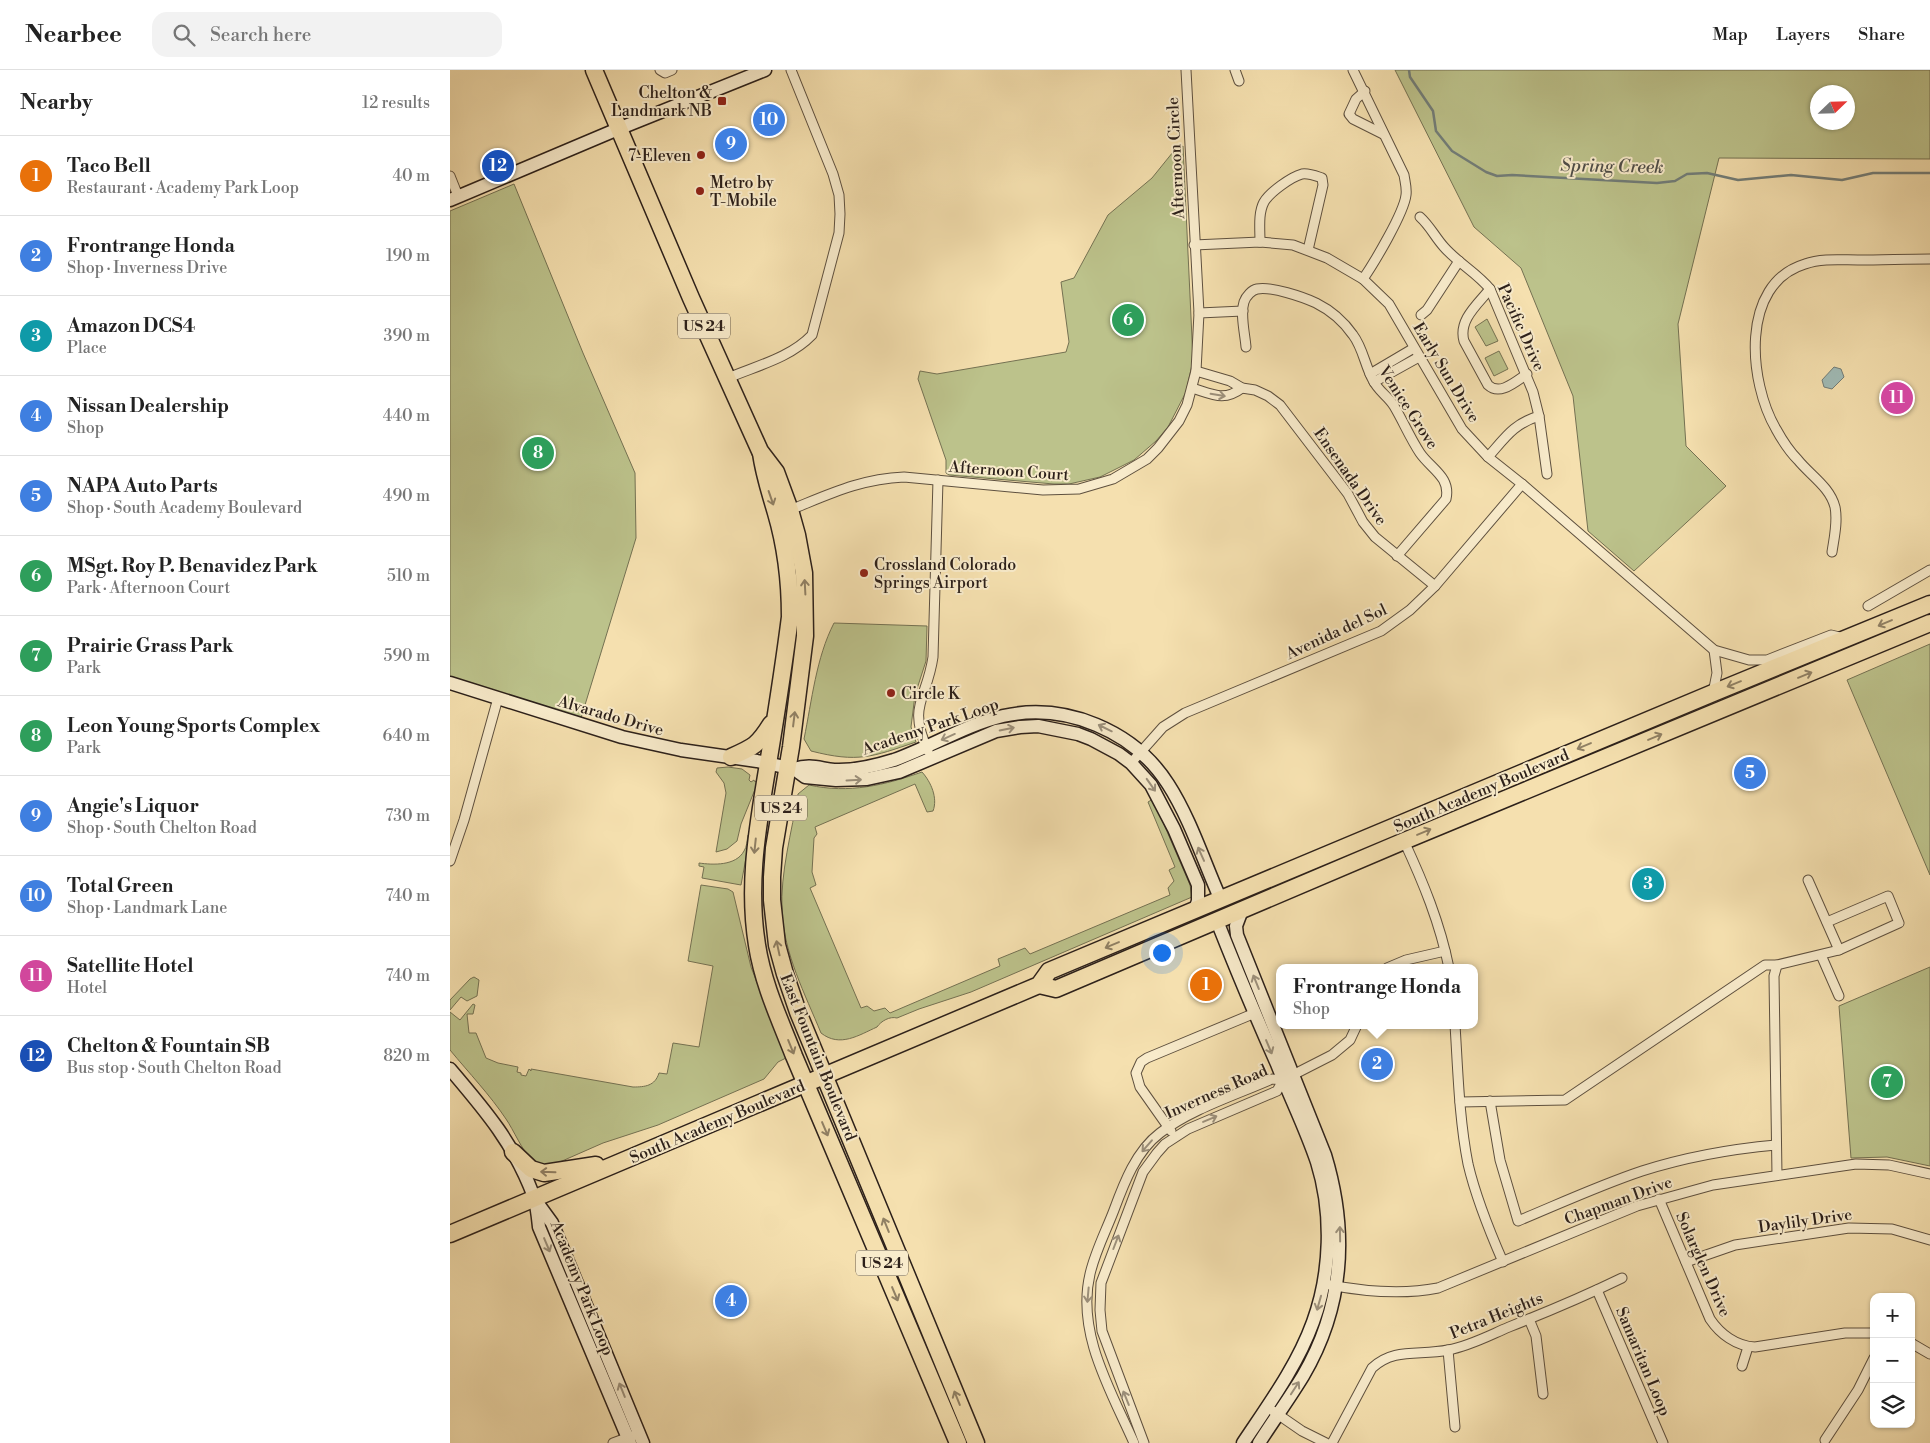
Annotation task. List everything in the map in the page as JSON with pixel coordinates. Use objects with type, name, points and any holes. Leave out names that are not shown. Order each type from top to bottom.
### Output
[{"type":"highway","name":"East Fountain Boulevard","points":[[594,70],[691,298],[760,451],[776,472],[798,535],[804,573],[805,636],[791,768],[774,848],[772,900],[778,945],[790,990],[976,1443]]},
{"type":"highway","name":"East Fountain Boulevard","points":[[760,451],[764,478],[781,533],[789,587],[789,622],[759,815],[753,869],[754,924],[763,972],[806,1084],[958,1443]]},
{"type":"highway","name":"South Academy Boulevard","points":[[1040,985],[1049,971],[1376,833],[1930,604]]},
{"type":"highway","name":"South Academy Boulevard","points":[[450,1234],[1040,985],[1056,988],[1404,841],[1930,623]]},
{"type":"highway","points":[[732,757],[752,748],[760,741],[774,720]]},
{"type":"highway","points":[[1217,921],[1225,910],[1234,903],[1369,845],[1376,833]]},
{"type":"highway","points":[[1108,966],[1132,947],[1208,915],[1213,911],[1220,898]]},
{"type":"highway","points":[[513,1152],[530,1169],[544,1174],[630,1158]]},
{"type":"street","points":[[660,70],[666,73],[672,70]]},
{"type":"street","points":[[450,176],[454,198],[765,70]]},
{"type":"street","points":[[728,378],[788,353],[802,345],[812,335],[839,233],[839,195],[833,174],[790,70]]},
{"type":"street","name":"Afternoon Circle","points":[[1186,70],[1194,245]]},
{"type":"street","points":[[1235,70],[1239,82]]},
{"type":"street","points":[[1353,70],[1365,91],[1383,134],[1404,175],[1406,196],[1374,262],[1362,279]]},
{"type":"street","points":[[1365,91],[1356,99],[1349,114],[1353,119],[1383,134]]},
{"type":"street","points":[[1260,242],[1260,217],[1263,203],[1279,187],[1302,174],[1312,174],[1322,178],[1323,185],[1308,250]]},
{"type":"street","name":"Pacific Drive","points":[[1420,217],[1430,227],[1444,247],[1490,289],[1527,374],[1539,416],[1547,474]]},
{"type":"street","name":"Early Sun Drive","points":[[1194,245],[1260,242],[1293,245],[1346,268],[1362,279],[1389,304],[1462,429],[1488,457],[1522,484],[1714,650],[1749,660],[1767,660],[1831,635],[1847,639]]},
{"type":"street","name":"Afternoon Court","points":[[790,510],[867,481],[904,478],[1061,490],[1079,488],[1112,479],[1147,459],[1179,421],[1187,405],[1196,371],[1199,314],[1194,245]]},
{"type":"street","points":[[1832,552],[1837,521],[1831,498],[1786,446],[1767,412],[1757,373],[1756,357],[1757,324],[1761,307],[1766,296],[1784,275],[1804,264],[1832,260],[1930,259]]},
{"type":"street","points":[[1421,315],[1427,310],[1459,261]]},
{"type":"street","name":"Venice Grove","points":[[1243,312],[1244,302],[1250,292],[1257,289],[1298,295],[1337,317],[1354,336],[1379,391],[1394,406],[1420,452],[1446,483],[1448,492],[1446,500],[1397,556]]},
{"type":"street","points":[[1490,289],[1466,319],[1462,333],[1464,341],[1488,385],[1493,389],[1504,389],[1527,374]]},
{"type":"street","points":[[1199,314],[1243,312],[1246,347]]},
{"type":"street","points":[[1372,378],[1414,348]]},
{"type":"street","points":[[1372,378],[1419,358]]},
{"type":"street","name":"Ensenada Drive","points":[[1196,371],[1230,381],[1242,388],[1255,390],[1268,396],[1280,405],[1348,494],[1363,522],[1375,537],[1435,586]]},
{"type":"street","points":[[1192,388],[1223,397],[1235,394],[1242,388]]},
{"type":"street","points":[[1488,457],[1514,428],[1525,421],[1539,416]]},
{"type":"street","points":[[928,752],[917,715],[919,703],[931,672],[933,657],[938,480]]},
{"type":"street","name":"Avenida del Sol","points":[[1131,763],[1163,727],[1174,719],[1381,631],[1410,610],[1435,586],[1522,484]]},
{"type":"street","points":[[1868,606],[1930,570]]},
{"type":"street","points":[[1713,693],[1717,673],[1714,650]]},
{"type":"street","name":"Alvarado Drive","points":[[450,683],[622,737],[767,764]]},
{"type":"street","points":[[450,861],[464,820],[498,698]]},
{"type":"street","name":"Academy Park Loop","points":[[928,752],[990,720],[1005,716],[1036,713],[1065,716],[1091,722],[1114,733],[1141,752],[1167,782],[1175,795],[1220,898]]},
{"type":"street","name":"Academy Park Loop","points":[[767,764],[791,768],[806,765],[835,770],[861,768],[928,752],[996,731],[1020,727],[1038,726],[1091,738],[1131,763],[1151,784],[1174,829],[1198,885],[1198,901],[1194,910]]},
{"type":"street","points":[[1404,841],[1430,899],[1448,964]]},
{"type":"street","points":[[1808,880],[1839,950]]},
{"type":"street","points":[[1460,1102],[1566,1100],[1765,965],[1777,965],[1839,950],[1900,923],[1888,896],[1827,922]]},
{"type":"street","points":[[1242,910],[1236,926],[1238,935],[1314,1154],[1324,1190],[1330,1285],[1258,1443]]},
{"type":"street","points":[[1217,921],[1255,1014],[1288,1077]]},
{"type":"street","points":[[1396,964],[1445,951]]},
{"type":"street","points":[[1821,955],[1838,996]]},
{"type":"street","points":[[1777,965],[1774,976],[1777,1175]]},
{"type":"street","points":[[1175,1137],[1140,1087],[1136,1073],[1141,1062],[1255,1014]]},
{"type":"street","points":[[1288,1077],[1339,1051],[1350,1040],[1355,1029]]},
{"type":"street","points":[[1455,1029],[1460,1102],[1465,1145],[1472,1180],[1482,1212],[1503,1262]]},
{"type":"street","name":"Academy Park Loop","points":[[450,1069],[489,1114],[513,1152],[534,1198],[539,1227],[635,1437]]},
{"type":"street","name":"Inverness Road","points":[[1134,1443],[1097,1359],[1086,1316],[1090,1274],[1132,1168],[1149,1143],[1180,1119],[1272,1079],[1288,1077]]},
{"type":"street","name":"Inverness Road","points":[[1144,1443],[1102,1331],[1100,1310],[1101,1283],[1143,1172],[1157,1153],[1175,1137],[1188,1129],[1277,1091],[1288,1077]]},
{"type":"street","points":[[1490,1101],[1500,1160],[1518,1221],[1647,1170],[1715,1152],[1776,1145]]},
{"type":"street","name":"Chapman Drive","points":[[1330,1285],[1373,1292],[1411,1292],[1450,1284],[1637,1206],[1713,1185],[1864,1164],[1889,1165],[1930,1174]]},
{"type":"street","name":"Solarglen Drive","points":[[1659,1199],[1706,1310],[1715,1326],[1733,1340],[1748,1347]]},
{"type":"street","name":"Daylily Drive","points":[[1686,1262],[1735,1245],[1849,1228],[1892,1229],[1930,1240]]},
{"type":"street","name":"Petra Heights","points":[[1332,1443],[1372,1368],[1380,1360],[1389,1356],[1448,1350],[1472,1343],[1622,1278]]},
{"type":"street","name":"Samaritan Loop","points":[[1597,1290],[1663,1443]]},
{"type":"street","points":[[1529,1319],[1536,1336],[1543,1394]]},
{"type":"street","points":[[1742,1366],[1748,1347],[1845,1333],[1870,1333]]},
{"type":"street","points":[[1915,1346],[1930,1354]]},
{"type":"street","points":[[1448,1350],[1456,1427]]},
{"type":"street","points":[[1826,1440],[1858,1390],[1870,1366]]},
{"type":"street","points":[[1243,1443],[1272,1411]]},
{"type":"street","points":[[1272,1411],[1302,1431],[1326,1443]]},
{"type":"street","points":[[613,1443],[635,1437]]},
{"type":"green space","points":[[1395,70],[1930,70],[1930,159],[1719,158],[1678,324],[1686,446],[1726,486],[1634,571],[1588,531],[1573,396],[1521,268],[1474,227]]},
{"type":"green space","points":[[1183,146],[1193,360],[1186,392],[1168,427],[1156,441],[1134,460],[1100,477],[1069,484],[949,475],[946,473],[946,460],[918,379],[920,371],[937,374],[1066,352],[1069,342],[1061,282],[1074,278],[1108,215],[1152,178],[1173,152]]},
{"type":"green space","points":[[514,184],[583,353],[635,473],[636,538],[581,718],[450,677],[450,211]]},
{"type":"green space","points":[[1487,319],[1498,341],[1486,346],[1475,327]]},
{"type":"green space","points":[[1499,351],[1508,369],[1494,376],[1485,358]]},
{"type":"green space","points":[[834,623],[927,626],[926,661],[915,695],[911,727],[916,742],[865,757],[841,757],[811,751],[804,739],[812,694],[823,650]]},
{"type":"green space","points":[[1930,644],[1930,875],[1847,680]]},
{"type":"green space","points":[[717,768],[742,769],[750,775],[749,780],[751,782],[754,780],[758,782],[741,824],[737,841],[727,849],[716,852],[726,793],[724,783],[716,772]]},
{"type":"green space","points":[[922,772],[933,790],[935,801],[933,811],[927,812],[915,784],[815,827],[817,834],[814,838],[812,872],[816,885],[810,888],[861,1008],[867,1006],[874,1011],[885,1008],[890,1013],[1000,966],[998,959],[1025,948],[1030,954],[1170,895],[1168,888],[1174,881],[1169,870],[1175,867],[1148,802],[1153,799],[1190,885],[1192,897],[971,992],[897,1018],[886,1019],[877,1027],[849,1039],[835,1040],[828,1037],[821,1033],[802,989],[787,943],[782,911],[787,852],[798,794],[809,785],[838,789],[867,787]]},
{"type":"green space","points":[[748,835],[750,836],[741,885],[702,878],[704,867],[699,866],[699,863],[717,864],[736,859],[745,849]]},
{"type":"green space","points":[[701,885],[728,889],[733,892],[751,967],[786,1058],[778,1062],[764,1079],[658,1125],[603,1143],[553,1165],[534,1161],[525,1151],[509,1123],[493,1101],[450,1050],[450,1012],[460,1020],[473,1004],[475,1005],[473,1014],[467,1014],[469,1033],[476,1033],[486,1058],[498,1063],[518,1067],[517,1072],[521,1073],[521,1075],[526,1076],[529,1069],[531,1071],[531,1069],[633,1087],[649,1085],[655,1081],[659,1073],[667,1074],[673,1043],[699,1047],[713,966],[688,961]]},
{"type":"green space","points":[[1930,967],[1930,1166],[1887,1157],[1851,1158],[1839,1006]]},
{"type":"green space","points":[[474,977],[479,980],[477,996],[467,1001],[461,997],[450,1010],[450,1000]]},
{"type":"water","points":[[1834,367],[1841,369],[1844,377],[1832,389],[1824,387],[1822,380]]},
{"type":"waterway","name":"Spring Creek","points":[[1409,70],[1410,77],[1433,111],[1436,131],[1452,151],[1486,172],[1497,176],[1512,175],[1657,183],[1675,181],[1687,174],[1707,173],[1738,180],[1791,175],[1842,180],[1873,173],[1930,173]]},
{"type":"place","name":"Chelton & Landmark NB","points":[[722,101]]},
{"type":"place","name":"Total Green","points":[[769,120]]},
{"type":"place","name":"Angie's Liquor","points":[[731,144]]},
{"type":"place","name":"7-Eleven","points":[[701,155]]},
{"type":"place","name":"Chelton & Fountain SB","points":[[498,166]]},
{"type":"place","name":"Metro by T-Mobile","points":[[700,191]]},
{"type":"place","name":"MSgt. Roy P. Benavidez Park","points":[[1128,320]]},
{"type":"place","name":"Satellite Hotel","points":[[1897,398]]},
{"type":"place","name":"Leon Young Sports Complex","points":[[538,453]]},
{"type":"place","name":"Crossland Colorado Springs Airport","points":[[864,573]]},
{"type":"place","name":"Circle K","points":[[891,693]]},
{"type":"place","name":"NAPA Auto Parts","points":[[1750,773]]},
{"type":"place","name":"Amazon DCS4","points":[[1648,884]]},
{"type":"place","name":"Taco Bell","points":[[1206,985]]},
{"type":"place","name":"Frontrange Honda","points":[[1377,1064]]},
{"type":"place","name":"Prairie Grass Park","points":[[1887,1082]]},
{"type":"place","name":"Nissan Dealership","points":[[731,1301]]}]
